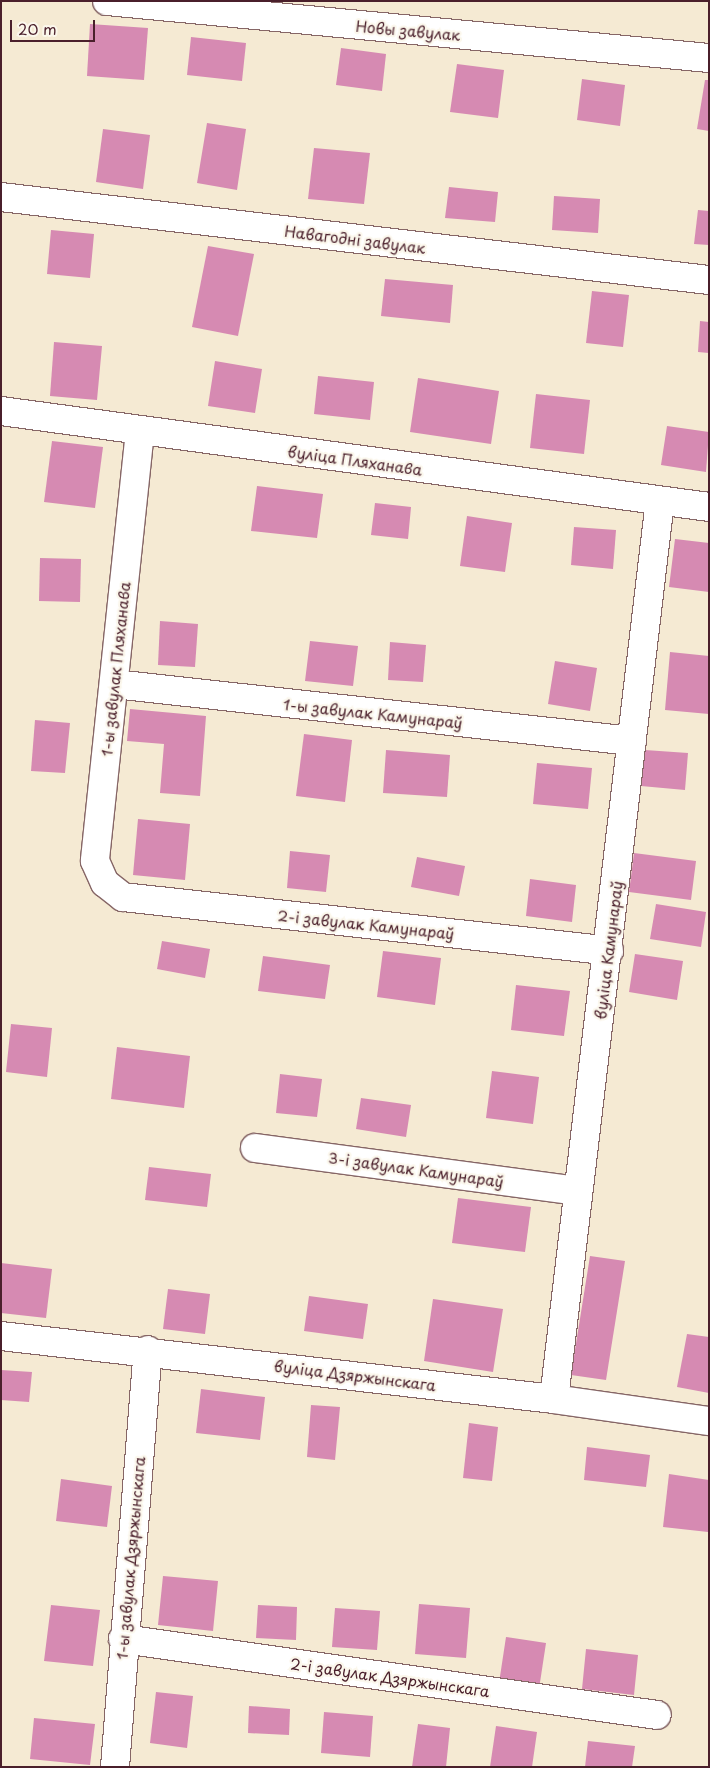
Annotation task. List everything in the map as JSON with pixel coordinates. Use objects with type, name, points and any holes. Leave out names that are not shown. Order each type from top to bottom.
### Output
[{"type":"street","name":"Новы завулак","points":[[107,1],[709,58]]},
{"type":"street","name":"Навагодні завулак","points":[[1,197],[709,280]]},
{"type":"street","name":"вуліца Пляханава","points":[[1,411],[709,507]]},
{"type":"street","name":"1-ы завулак Пляханава","points":[[123,897],[104,883],[95,861],[140,431]]},
{"type":"street","name":"вуліца Камунараў","points":[[554,1399],[576,1191],[609,952],[660,500]]},
{"type":"street","name":"1-ы завулак Камунараў","points":[[114,684],[632,741]]},
{"type":"street","name":"2-і завулак Камунараў","points":[[123,897],[609,952]]},
{"type":"street","name":"3-і завулак Камунараў","points":[[256,1148],[576,1191]]},
{"type":"street","name":"вуліца Дзяржынскага","points":[[1,1336],[148,1350],[554,1399],[709,1421]]},
{"type":"street","name":"1-ы завулак Дзяржынскага","points":[[115,1767],[123,1639],[148,1350]]},
{"type":"street","name":"2-і завулак Дзяржынскага","points":[[123,1639],[657,1716]]},
{"type":"building","points":[[90,24],[148,28],[144,80],[87,76]]},
{"type":"building","points":[[191,37],[246,43],[242,81],[187,75]]},
{"type":"building","points":[[341,48],[386,54],[382,91],[336,85]]},
{"type":"building","points":[[457,64],[504,70],[498,118],[450,112]]},
{"type":"building","points":[[582,79],[625,85],[620,126],[577,120]]},
{"type":"building","points":[[705,80],[709,80],[709,131],[697,129]]},
{"type":"building","points":[[207,123],[246,129],[237,190],[197,183]]},
{"type":"building","points":[[103,129],[150,135],[143,189],[96,182]]},
{"type":"building","points":[[314,148],[370,153],[364,204],[308,199]]},
{"type":"building","points":[[449,187],[498,192],[495,222],[445,218]]},
{"type":"building","points":[[554,196],[600,199],[598,233],[552,230]]},
{"type":"building","points":[[698,210],[709,211],[709,245],[694,244]]},
{"type":"building","points":[[51,230],[94,234],[90,278],[47,274]]},
{"type":"building","points":[[208,246],[254,254],[238,336],[192,327]]},
{"type":"building","points":[[385,279],[453,285],[450,323],[381,316]]},
{"type":"building","points":[[592,291],[629,295],[623,347],[586,343]]},
{"type":"building","points":[[700,321],[709,322],[709,353],[698,352]]},
{"type":"building","points":[[54,342],[102,346],[97,400],[50,396]]},
{"type":"building","points":[[215,361],[262,369],[255,413],[208,406]]},
{"type":"building","points":[[318,376],[374,382],[370,420],[314,414]]},
{"type":"building","points":[[418,378],[499,391],[491,444],[410,432]]},
{"type":"building","points":[[536,394],[590,400],[584,454],[530,448]]},
{"type":"building","points":[[667,426],[709,432],[706,472],[661,465]]},
{"type":"building","points":[[52,441],[103,447],[95,508],[44,502]]},
{"type":"building","points":[[257,486],[323,494],[317,538],[251,531]]},
{"type":"building","points":[[375,503],[411,507],[408,539],[371,535]]},
{"type":"building","points":[[467,516],[512,523],[505,572],[460,566]]},
{"type":"building","points":[[574,527],[616,530],[613,569],[571,565]]},
{"type":"building","points":[[675,539],[709,543],[709,592],[669,587]]},
{"type":"building","points":[[40,558],[81,559],[80,602],[39,601]]},
{"type":"building","points":[[160,621],[198,624],[195,667],[158,665]]},
{"type":"building","points":[[310,641],[358,646],[353,686],[305,681]]},
{"type":"building","points":[[390,642],[426,645],[423,682],[388,680]]},
{"type":"building","points":[[670,652],[709,656],[709,714],[665,710]]},
{"type":"building","points":[[555,661],[597,668],[590,711],[548,704]]},
{"type":"building","points":[[130,709],[206,716],[200,796],[160,793],[164,744],[127,741]]},
{"type":"building","points":[[35,720],[70,723],[65,773],[31,771]]},
{"type":"building","points":[[304,734],[352,740],[345,802],[296,796]]},
{"type":"building","points":[[386,750],[450,755],[447,797],[383,793]]},
{"type":"building","points":[[645,750],[688,753],[685,790],[641,786]]},
{"type":"building","points":[[537,763],[592,768],[588,809],[533,804]]},
{"type":"building","points":[[138,819],[190,824],[185,880],[133,875]]},
{"type":"building","points":[[290,851],[330,855],[326,892],[287,888]]},
{"type":"building","points":[[634,853],[696,861],[691,900],[629,892]]},
{"type":"building","points":[[417,857],[465,866],[459,896],[411,887]]},
{"type":"building","points":[[530,879],[576,885],[572,922],[526,916]]},
{"type":"building","points":[[656,904],[706,912],[701,947],[650,939]]},
{"type":"building","points":[[162,941],[210,949],[205,978],[157,969]]},
{"type":"building","points":[[383,951],[441,958],[435,1005],[377,997]]},
{"type":"building","points":[[635,954],[683,961],[677,1000],[629,992]]},
{"type":"building","points":[[263,956],[330,965],[325,999],[258,991]]},
{"type":"building","points":[[516,985],[570,991],[564,1036],[511,1030]]},
{"type":"building","points":[[11,1024],[52,1028],[47,1077],[6,1072]]},
{"type":"building","points":[[117,1047],[190,1056],[184,1108],[111,1099]]},
{"type":"building","points":[[492,1071],[539,1077],[533,1124],[486,1118]]},
{"type":"building","points":[[280,1074],[322,1079],[317,1117],[276,1113]]},
{"type":"building","points":[[361,1098],[411,1105],[406,1137],[356,1129]]},
{"type":"building","points":[[149,1167],[211,1174],[207,1207],[145,1200]]},
{"type":"building","points":[[458,1198],[531,1207],[525,1252],[452,1243]]},
{"type":"building","points":[[590,1256],[625,1261],[606,1380],[571,1375]]},
{"type":"building","points":[[1,1263],[52,1269],[46,1318],[1,1313]]},
{"type":"building","points":[[168,1289],[210,1294],[205,1334],[163,1329]]},
{"type":"building","points":[[309,1296],[368,1304],[363,1339],[304,1331]]},
{"type":"building","points":[[433,1299],[503,1309],[493,1372],[424,1361]]},
{"type":"building","points":[[687,1334],[709,1337],[709,1393],[677,1387]]},
{"type":"building","points":[[1,1370],[32,1372],[29,1402],[1,1400]]},
{"type":"building","points":[[201,1389],[265,1397],[260,1440],[196,1433]]},
{"type":"building","points":[[311,1405],[340,1407],[335,1460],[307,1457]]},
{"type":"building","points":[[469,1423],[498,1427],[492,1481],[463,1478]]},
{"type":"building","points":[[587,1447],[650,1455],[646,1487],[584,1480]]},
{"type":"building","points":[[669,1474],[709,1480],[708,1532],[663,1527]]},
{"type":"building","points":[[61,1479],[112,1486],[107,1527],[56,1521]]},
{"type":"building","points":[[163,1576],[218,1581],[213,1631],[158,1625]]},
{"type":"building","points":[[419,1604],[470,1608],[466,1658],[415,1654]]},
{"type":"building","points":[[51,1605],[100,1610],[93,1666],[44,1661]]},
{"type":"building","points":[[258,1605],[297,1607],[296,1640],[256,1638]]},
{"type":"building","points":[[335,1608],[380,1611],[377,1650],[332,1647]]},
{"type":"building","points":[[506,1637],[546,1643],[539,1689],[499,1683]]},
{"type":"building","points":[[586,1649],[638,1655],[634,1695],[582,1689]]},
{"type":"building","points":[[156,1692],[193,1696],[187,1748],[150,1743]]},
{"type":"building","points":[[249,1706],[290,1709],[289,1735],[248,1733]]},
{"type":"building","points":[[324,1712],[373,1716],[370,1757],[321,1753]]},
{"type":"building","points":[[34,1718],[95,1724],[90,1765],[30,1759]]},
{"type":"building","points":[[418,1724],[450,1728],[446,1767],[412,1767]]},
{"type":"building","points":[[496,1726],[537,1732],[532,1767],[490,1767]]},
{"type":"building","points":[[588,1741],[635,1746],[632,1767],[585,1767]]}]
